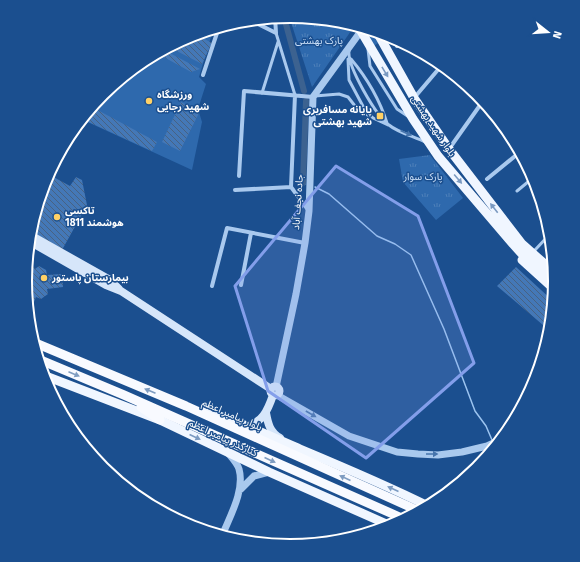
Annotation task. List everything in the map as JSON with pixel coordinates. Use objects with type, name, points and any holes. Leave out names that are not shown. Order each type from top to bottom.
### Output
[{"type":"highway","name":"بلوار پیامبر اعظم","points":[[40,345],[186,406],[412,508]]},
{"type":"highway","points":[[45,362],[124,395],[396,516]]},
{"type":"highway","points":[[124,395],[160,420]]},
{"type":"main road","name":"بلوار شهید بهشتی","points":[[362,34],[413,119],[438,156],[504,228],[528,251],[547,262]]},
{"type":"main road","name":"بلوار شهید بهشتی","points":[[383,41],[414,98],[504,228],[522,261],[548,284]]},
{"type":"main road","name":"بلوار شهید بهشتی","points":[[504,228],[528,251]]},
{"type":"main road","points":[[36,238],[110,280],[120,291]]},
{"type":"main road","points":[[35,244],[106,285],[120,291],[274,391]]},
{"type":"main road","points":[[528,251],[547,266]]},
{"type":"main road","points":[[528,251],[547,272]]},
{"type":"main road","name":"کنارگذر پیامبر اعظم","points":[[51,378],[160,420],[269,472],[382,522]]},
{"type":"main road","name":"جاده نجف آباد","points":[[266,413],[274,391]]},
{"type":"main road","name":"کنارگذر پیامبر اعظم","points":[[186,406],[212,413],[291,445],[408,496],[424,501]]},
{"type":"main road","points":[[244,426],[253,424],[266,413],[273,433],[291,445]]},
{"type":"street","points":[[275,24],[276,33]]},
{"type":"street","points":[[260,25],[276,33]]},
{"type":"street","points":[[239,176],[244,91],[313,97],[349,47],[357,32]]},
{"type":"street","points":[[203,75],[217,34]]},
{"type":"street","points":[[414,98],[438,70]]},
{"type":"street","points":[[295,95],[291,187],[309,211]]},
{"type":"street","name":"جاده نجف آباد","points":[[274,391],[296,294],[309,211],[313,97]]},
{"type":"street","points":[[449,149],[479,106]]},
{"type":"street","points":[[487,179],[515,156]]},
{"type":"street","points":[[235,190],[291,187]]},
{"type":"street","points":[[212,286],[227,228],[304,243]]},
{"type":"street","points":[[241,285],[251,233]]},
{"type":"street","points":[[274,391],[349,436],[397,452],[438,455],[462,452],[489,445]]},
{"type":"street","points":[[227,452],[236,462],[239,470],[241,489]]},
{"type":"street","points":[[224,530],[241,489],[254,476],[269,472]]},
{"type":"lane","points":[[276,33],[295,95]]},
{"type":"lane","points":[[262,93],[278,42]]},
{"type":"lane","points":[[349,47],[349,80],[365,110],[373,118]]},
{"type":"lane","points":[[348,56],[362,72],[381,104],[388,125]]},
{"type":"lane","points":[[348,56],[355,76],[374,107],[388,125]]},
{"type":"lane","points":[[313,97],[339,94],[348,97],[355,106],[373,118],[431,145]]},
{"type":"lane","points":[[517,191],[528,182]]},
{"type":"lane","points":[[528,251],[544,238]]},
{"type":"highlighted area","points":[[336,166],[418,216],[474,363],[366,458],[268,391],[235,286]]},
{"type":"green space","name":"پارک بهشتی","points":[[291,23],[324,25],[351,31],[312,87]]},
{"type":"green space","points":[[368,35],[375,38],[378,43],[374,46]]},
{"type":"green space","name":"ورزشگاه شهید رجایی","points":[[210,36],[211,37],[199,77],[206,84],[198,109],[202,122],[192,170],[87,122],[120,87],[147,66],[176,50]]},
{"type":"green space","name":"پارک سوار","points":[[430,155],[463,198],[436,220],[403,182],[399,159]]},
{"type":"building","points":[[203,38],[212,43],[202,64],[175,50]]},
{"type":"building","points":[[170,53],[200,69],[191,72],[163,57]]},
{"type":"building","points":[[181,102],[200,111],[180,151],[162,142]]},
{"type":"building","points":[[97,110],[157,142],[152,151],[87,121]]},
{"type":"building","name":"تاکسی هوشمند 1811","points":[[54,177],[70,186],[76,177],[82,180],[87,205],[62,250],[36,236],[37,231],[46,198]]},
{"type":"building","name":"بیمارستان پاستور","points":[[33,266],[35,269],[39,266],[46,270],[47,275],[62,274],[63,287],[47,289],[48,294],[41,299],[36,297],[34,302],[32,281]]},
{"type":"building","points":[[516,267],[547,296],[544,326],[497,286]]},
{"type":"waterway","points":[[286,23],[304,91]]},
{"type":"waterway","points":[[303,183],[306,101]]},
{"type":"waterway","points":[[315,187],[329,194],[377,236],[395,244],[411,255],[444,329],[475,411],[486,426],[492,440]]},
{"type":"place","name":"ورزشگاه شهید رجایی","points":[[149,101]]},
{"type":"place","name":"پایانه مسافربری شهید بهشتی","points":[[380,116]]},
{"type":"place","name":"تاکسی هوشمند 1811","points":[[57,217]]},
{"type":"place","name":"بیمارستان پاستور","points":[[44,278]]}]
